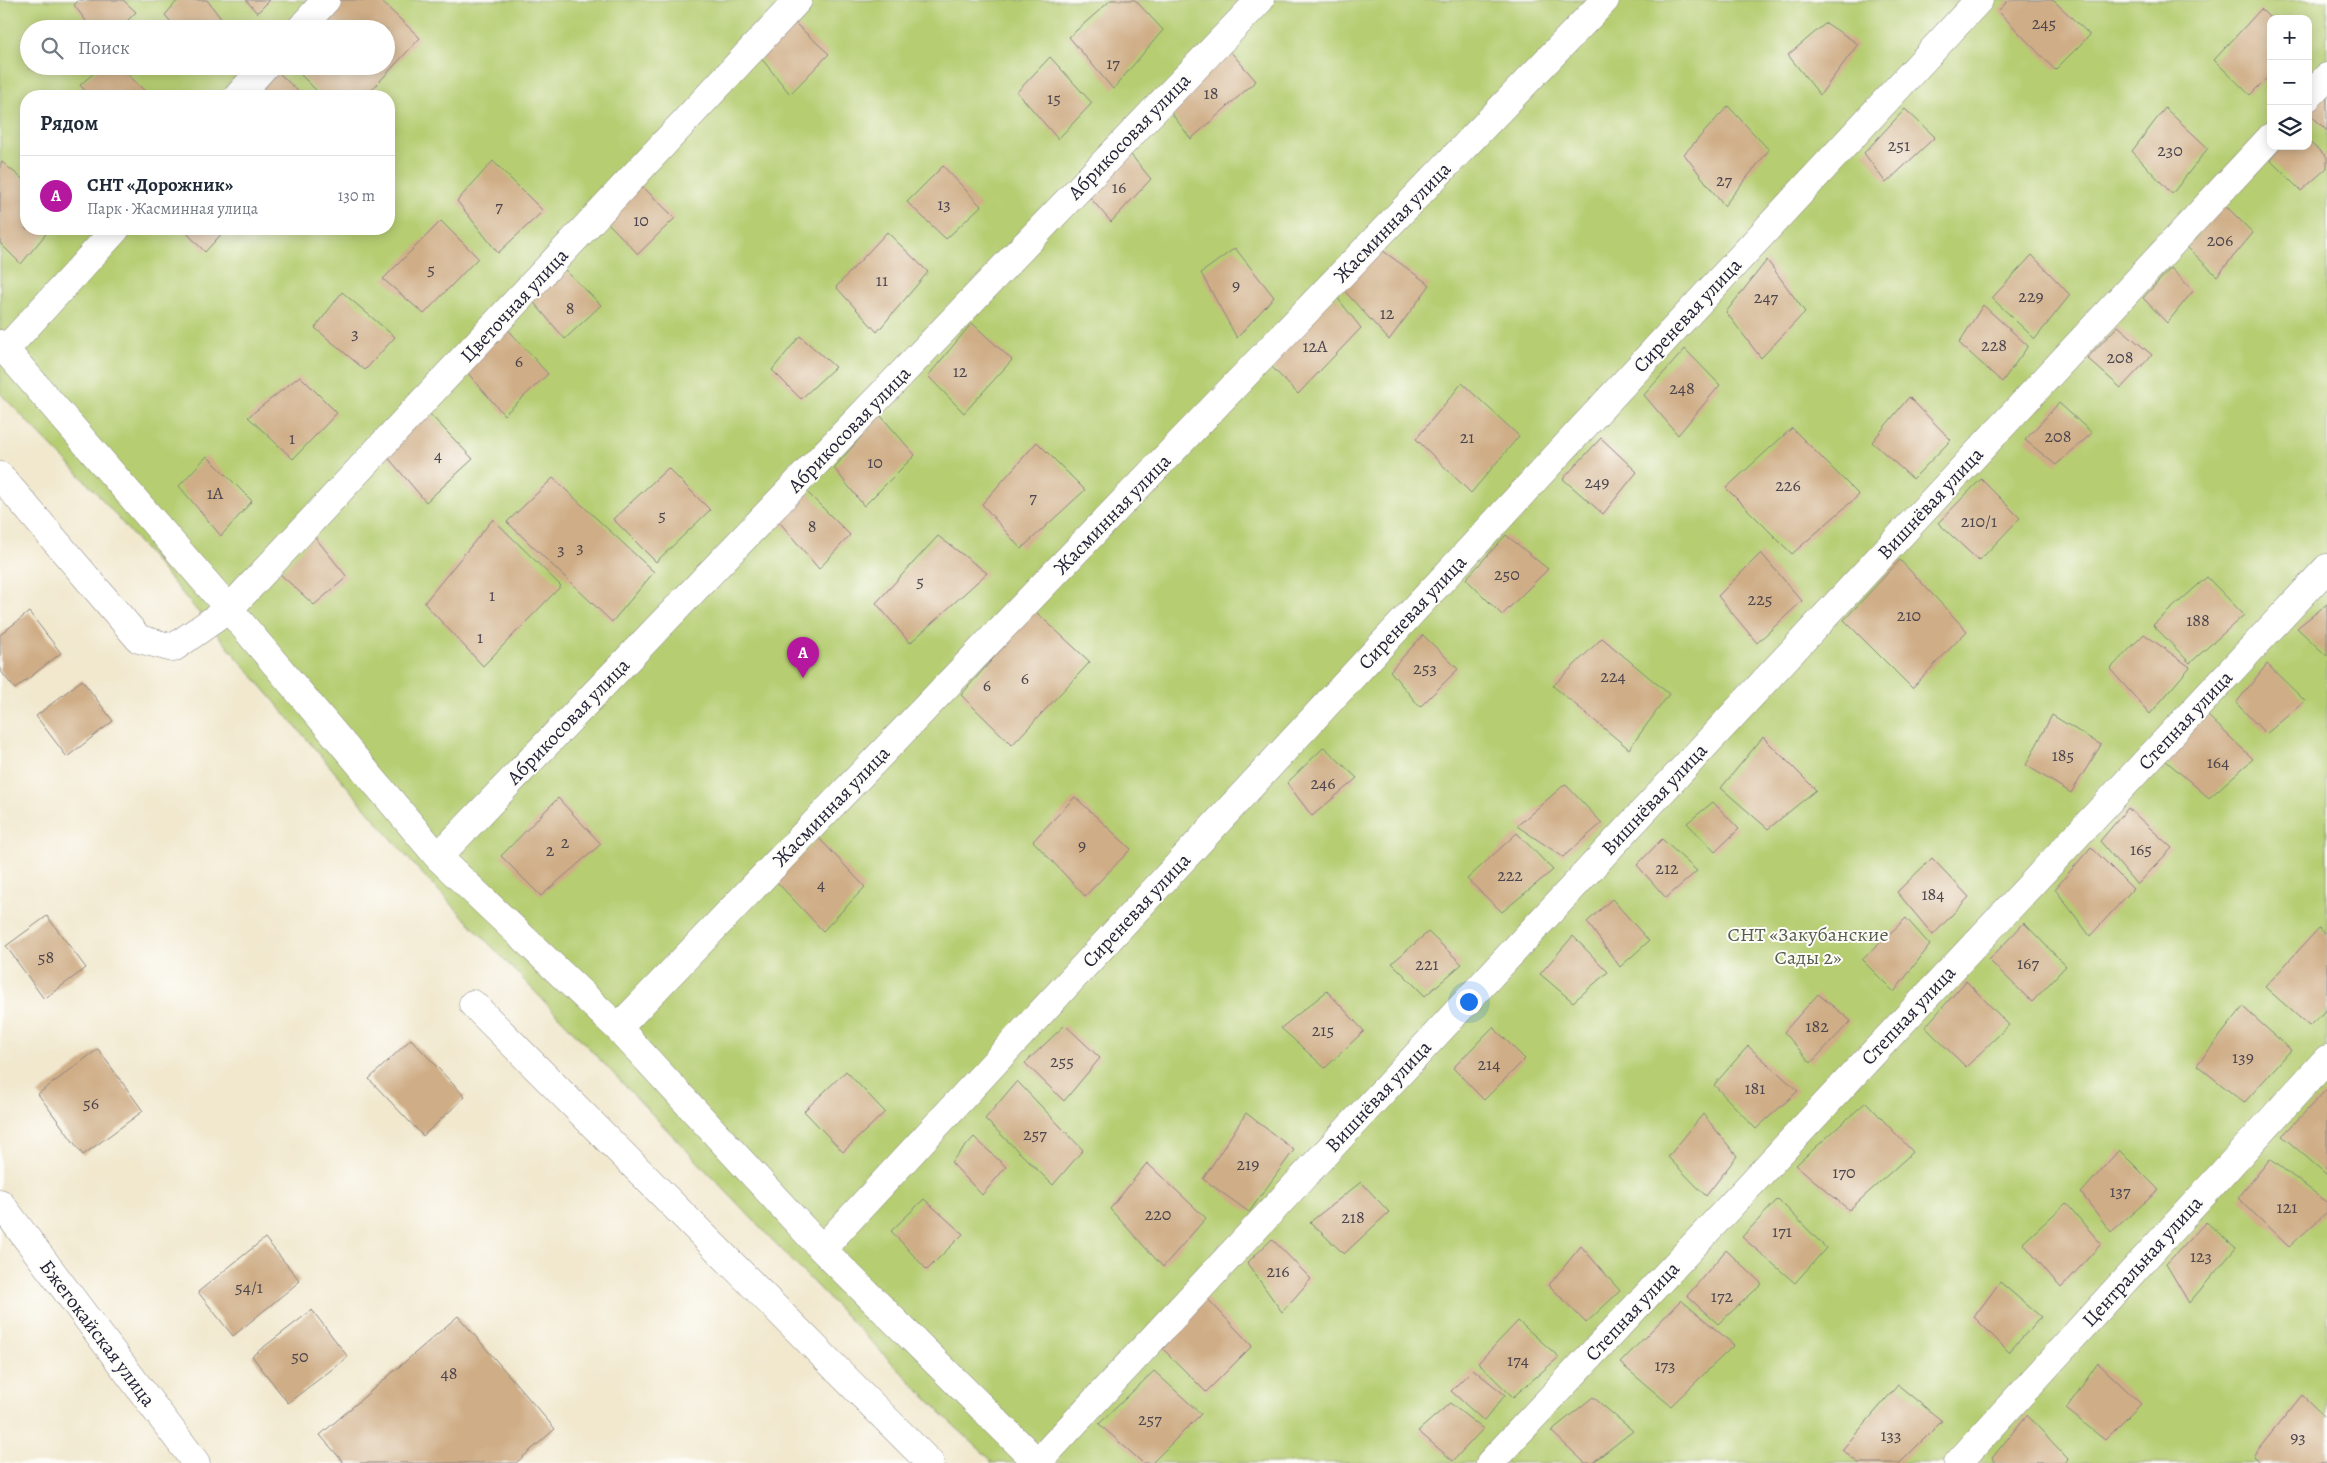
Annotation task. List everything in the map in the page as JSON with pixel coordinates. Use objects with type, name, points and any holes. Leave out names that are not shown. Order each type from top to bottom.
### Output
[{"type":"street","points":[[308,20],[326,0]]},
{"type":"street","name":"Цветочная улица","points":[[0,476],[139,639],[173,648],[229,609],[798,0]]},
{"type":"street","name":"Абрикосовая улица","points":[[438,857],[1260,0]]},
{"type":"street","name":"Жасминная улица","points":[[618,1028],[1605,0]]},
{"type":"street","name":"Сиреневая улица","points":[[822,1249],[1979,0]]},
{"type":"street","points":[[243,90],[257,75]]},
{"type":"street","points":[[2312,93],[2327,77]]},
{"type":"street","name":"Вишнёвая улица","points":[[1037,1462],[2267,141]]},
{"type":"street","points":[[110,235],[3,346],[229,609],[438,857],[618,1028],[822,1249],[1037,1462]]},
{"type":"street","name":"Степная улица","points":[[1490,1463],[2327,568]]},
{"type":"street","points":[[473,1004],[930,1463]]},
{"type":"street","name":"Центральная улица","points":[[1958,1463],[2327,1059]]},
{"type":"street","name":"Бжегокайская улица","points":[[0,1203],[196,1463]]},
{"type":"green space","name":"СНТ «Закубанские Сады 2»","points":[[0,0],[2327,0],[2327,1463],[991,1463],[991,1460],[947,1419],[803,1272],[414,865],[95,491],[0,393]]},
{"type":"building","points":[[79,0],[123,0],[136,12],[128,20],[85,20],[74,5]]},
{"type":"building","points":[[178,0],[207,0],[222,20],[169,20],[165,15]]},
{"type":"building","points":[[246,0],[270,0],[257,13]]},
{"type":"building","points":[[340,0],[380,0],[420,38],[395,65],[395,20],[322,20]]},
{"type":"building","points":[[1111,0],[1135,0],[1163,30],[1113,89],[1069,37]]},
{"type":"building","points":[[2009,0],[2053,0],[2090,35],[2055,70],[1998,11]]},
{"type":"building","points":[[2261,9],[2267,15],[2267,78],[2250,95],[2214,60]]},
{"type":"building","points":[[785,14],[829,54],[790,94],[757,53]]},
{"type":"building","points":[[1826,23],[1858,44],[1820,95],[1788,55]]},
{"type":"building","points":[[1229,50],[1256,81],[1191,139],[1166,106]]},
{"type":"building","points":[[1050,57],[1092,103],[1058,139],[1017,92]]},
{"type":"building","points":[[92,75],[128,75],[144,90],[85,90],[80,85]]},
{"type":"building","points":[[273,75],[281,75],[297,90],[260,90]]},
{"type":"building","points":[[301,75],[386,75],[372,90],[316,90]]},
{"type":"building","points":[[2327,92],[2327,131],[2312,116],[2312,108]]},
{"type":"building","points":[[1728,106],[1769,150],[1724,206],[1684,154]]},
{"type":"building","points":[[2165,108],[2208,148],[2172,194],[2132,151]]},
{"type":"building","points":[[1905,109],[1935,137],[1886,183],[1864,153]]},
{"type":"building","points":[[2312,144],[2327,157],[2327,168],[2301,191],[2270,160],[2279,150],[2312,150]]},
{"type":"building","points":[[1127,150],[1151,179],[1111,222],[1087,194]]},
{"type":"building","points":[[493,161],[543,211],[498,253],[457,201]]},
{"type":"building","points":[[2,162],[20,177],[20,235],[45,235],[21,264],[0,243],[0,165]]},
{"type":"building","points":[[943,166],[981,206],[946,239],[907,202]]},
{"type":"building","points":[[639,183],[675,218],[638,254],[606,221]]},
{"type":"building","points":[[2225,205],[2253,233],[2217,276],[2187,247]]},
{"type":"building","points":[[441,221],[478,258],[424,314],[383,279]]},
{"type":"building","points":[[887,232],[928,272],[877,332],[836,287]]},
{"type":"building","points":[[189,235],[221,235],[205,252]]},
{"type":"building","points":[[1235,248],[1274,297],[1237,338],[1201,273]]},
{"type":"building","points":[[1379,248],[1430,285],[1389,340],[1340,286]]},
{"type":"building","points":[[2032,255],[2070,295],[2035,339],[1992,298]]},
{"type":"building","points":[[1767,260],[1805,312],[1761,358],[1726,312]]},
{"type":"building","points":[[562,267],[601,305],[565,339],[529,297]]},
{"type":"building","points":[[2171,268],[2193,291],[2167,323],[2143,298]]},
{"type":"building","points":[[342,292],[395,337],[365,370],[315,328]]},
{"type":"building","points":[[1336,296],[1361,328],[1298,394],[1268,363]]},
{"type":"building","points":[[1983,305],[2028,346],[2002,382],[1959,343]]},
{"type":"building","points":[[972,323],[1012,360],[964,413],[928,376]]},
{"type":"building","points":[[505,326],[548,374],[504,415],[466,371]]},
{"type":"building","points":[[2118,326],[2152,355],[2121,388],[2087,358]]},
{"type":"building","points":[[800,336],[835,367],[801,399],[772,370]]},
{"type":"building","points":[[1685,349],[1720,385],[1678,435],[1644,395]]},
{"type":"building","points":[[300,376],[337,413],[293,459],[248,417]]},
{"type":"building","points":[[1462,383],[1519,436],[1471,493],[1416,439]]},
{"type":"building","points":[[1909,397],[1951,440],[1913,479],[1872,442]]},
{"type":"building","points":[[2059,403],[2092,433],[2056,465],[2025,440]]},
{"type":"building","points":[[424,408],[473,459],[426,502],[385,454]]},
{"type":"building","points":[[880,415],[915,455],[864,506],[834,468]]},
{"type":"building","points":[[1792,428],[1859,495],[1792,554],[1726,488]]},
{"type":"building","points":[[1601,438],[1637,472],[1603,514],[1563,479]]},
{"type":"building","points":[[1037,442],[1085,490],[1021,549],[982,504]]},
{"type":"building","points":[[207,456],[252,501],[221,536],[179,486]]},
{"type":"building","points":[[668,468],[710,510],[656,562],[613,519]]},
{"type":"building","points":[[553,478],[654,572],[612,622],[507,522]]},
{"type":"building","points":[[1981,479],[2020,518],[1979,561],[1938,523]]},
{"type":"building","points":[[802,487],[850,535],[819,569],[776,518]]},
{"type":"building","points":[[493,519],[561,586],[483,666],[424,603]]},
{"type":"building","points":[[1506,535],[1548,569],[1502,615],[1466,579]]},
{"type":"building","points":[[314,536],[347,577],[314,605],[280,574]]},
{"type":"building","points":[[938,536],[987,573],[910,643],[876,603]]},
{"type":"building","points":[[1761,553],[1802,601],[1757,643],[1718,596]]},
{"type":"building","points":[[1900,560],[1967,631],[1912,688],[1844,620]]},
{"type":"building","points":[[2207,577],[2244,615],[2190,663],[2153,625]]},
{"type":"building","points":[[2327,604],[2327,656],[2297,628]]},
{"type":"building","points":[[1035,611],[1090,662],[1012,745],[961,695]]},
{"type":"building","points":[[29,612],[61,653],[15,689],[0,670],[0,635]]},
{"type":"building","points":[[2144,634],[2190,667],[2150,714],[2110,669]]},
{"type":"building","points":[[1423,635],[1458,669],[1420,707],[1390,671]]},
{"type":"building","points":[[1602,638],[1669,694],[1629,749],[1553,686]]},
{"type":"building","points":[[2267,664],[2305,701],[2266,734],[2236,703]]},
{"type":"building","points":[[82,680],[113,721],[67,757],[36,716]]},
{"type":"building","points":[[2206,714],[2253,759],[2209,798],[2165,760]]},
{"type":"building","points":[[2052,715],[2101,745],[2071,793],[2026,765]]},
{"type":"building","points":[[1763,737],[1816,790],[1768,829],[1721,788]]},
{"type":"building","points":[[1324,747],[1357,778],[1312,816],[1287,783]]},
{"type":"building","points":[[1565,784],[1602,823],[1563,857],[1517,826]]},
{"type":"building","points":[[1075,797],[1131,849],[1085,896],[1033,841]]},
{"type":"building","points":[[558,798],[601,844],[541,896],[501,856]]},
{"type":"building","points":[[1713,802],[1739,829],[1715,852],[1687,823]]},
{"type":"building","points":[[2128,808],[2172,848],[2137,885],[2100,841]]},
{"type":"building","points":[[1517,833],[1553,870],[1502,912],[1467,879]]},
{"type":"building","points":[[819,838],[865,887],[823,931],[776,881]]},
{"type":"building","points":[[1662,839],[1697,871],[1666,898],[1637,865]]},
{"type":"building","points":[[2091,847],[2133,889],[2090,936],[2055,889]]},
{"type":"building","points":[[1932,858],[1969,897],[1933,935],[1897,892]]},
{"type":"building","points":[[1612,899],[1649,941],[1620,967],[1587,922]]},
{"type":"building","points":[[47,916],[86,968],[44,999],[6,946]]},
{"type":"building","points":[[1906,918],[1930,945],[1894,992],[1862,960]]},
{"type":"building","points":[[2024,923],[2066,966],[2032,1002],[1989,960]]},
{"type":"building","points":[[2319,928],[2327,935],[2327,1009],[2309,1026],[2265,987]]},
{"type":"building","points":[[1428,932],[1462,964],[1425,996],[1392,963]]},
{"type":"building","points":[[1573,936],[1608,972],[1573,1002],[1540,974]]},
{"type":"building","points":[[1966,981],[2009,1025],[1966,1067],[1925,1027]]},
{"type":"building","points":[[1327,991],[1364,1031],[1325,1068],[1281,1028]]},
{"type":"building","points":[[1818,994],[1851,1021],[1811,1063],[1784,1032]]},
{"type":"building","points":[[2243,1007],[2291,1050],[2244,1103],[2197,1065]]},
{"type":"building","points":[[1065,1025],[1100,1058],[1064,1101],[1025,1063]]},
{"type":"building","points":[[1493,1027],[1525,1059],[1484,1100],[1453,1068]]},
{"type":"building","points":[[411,1039],[465,1097],[423,1136],[369,1079]]},
{"type":"building","points":[[1748,1046],[1798,1091],[1756,1129],[1714,1085]]},
{"type":"building","points":[[98,1049],[143,1111],[83,1155],[38,1094]]},
{"type":"building","points":[[846,1071],[885,1112],[843,1152],[804,1111]]},
{"type":"building","points":[[1017,1081],[1083,1150],[1053,1185],[985,1119]]},
{"type":"building","points":[[2327,1089],[2327,1175],[2282,1136]]},
{"type":"building","points":[[1866,1102],[1913,1152],[1849,1210],[1796,1165]]},
{"type":"building","points":[[1246,1113],[1294,1150],[1249,1212],[1203,1179]]},
{"type":"building","points":[[1703,1114],[1737,1156],[1706,1196],[1668,1157]]},
{"type":"building","points":[[974,1137],[1006,1167],[982,1195],[951,1162]]},
{"type":"building","points":[[2119,1150],[2159,1190],[2111,1232],[2081,1193]]},
{"type":"building","points":[[2270,1159],[2327,1202],[2327,1212],[2289,1247],[2238,1198]]},
{"type":"building","points":[[1147,1163],[1206,1218],[1163,1267],[1110,1209]]},
{"type":"building","points":[[1361,1182],[1389,1212],[1344,1254],[1310,1222]]},
{"type":"building","points":[[924,1199],[963,1234],[927,1270],[891,1231]]},
{"type":"building","points":[[1778,1199],[1826,1248],[1795,1283],[1742,1237]]},
{"type":"building","points":[[2066,1203],[2101,1244],[2061,1288],[2023,1243]]},
{"type":"building","points":[[2206,1222],[2236,1248],[2189,1303],[2166,1264]]},
{"type":"building","points":[[265,1238],[300,1281],[233,1336],[198,1292]]},
{"type":"building","points":[[1272,1239],[1311,1279],[1282,1312],[1247,1263]]},
{"type":"building","points":[[1581,1246],[1620,1291],[1586,1323],[1549,1285]]},
{"type":"building","points":[[1726,1250],[1762,1284],[1718,1324],[1687,1296]]},
{"type":"building","points":[[2000,1282],[2041,1317],[2009,1352],[1974,1317]]},
{"type":"building","points":[[1206,1297],[1252,1346],[1206,1392],[1163,1349]]},
{"type":"building","points":[[1681,1300],[1734,1345],[1671,1406],[1620,1363]]},
{"type":"building","points":[[312,1310],[348,1357],[288,1403],[252,1356]]},
{"type":"building","points":[[458,1316],[555,1429],[516,1463],[344,1463],[320,1435]]},
{"type":"building","points":[[1518,1321],[1559,1357],[1513,1397],[1478,1363]]},
{"type":"building","points":[[2098,1363],[2141,1404],[2105,1440],[2066,1409]]},
{"type":"building","points":[[1473,1369],[1505,1395],[1484,1421],[1451,1391]]},
{"type":"building","points":[[1154,1371],[1201,1414],[1152,1463],[1143,1463],[1099,1424]]},
{"type":"building","points":[[1898,1385],[1942,1421],[1900,1463],[1858,1463],[1842,1450]]},
{"type":"building","points":[[2302,1395],[2327,1419],[2327,1463],[2260,1463],[2253,1456]]},
{"type":"building","points":[[1593,1397],[1633,1431],[1592,1463],[1585,1463],[1551,1431]]},
{"type":"building","points":[[1450,1403],[1483,1429],[1453,1461],[1418,1431]]},
{"type":"building","points":[[2027,1415],[2068,1459],[2065,1463],[1996,1463],[1992,1458]]},
{"type":"place","name":"СНТ «Дорожник»","points":[[803,678]]}]
